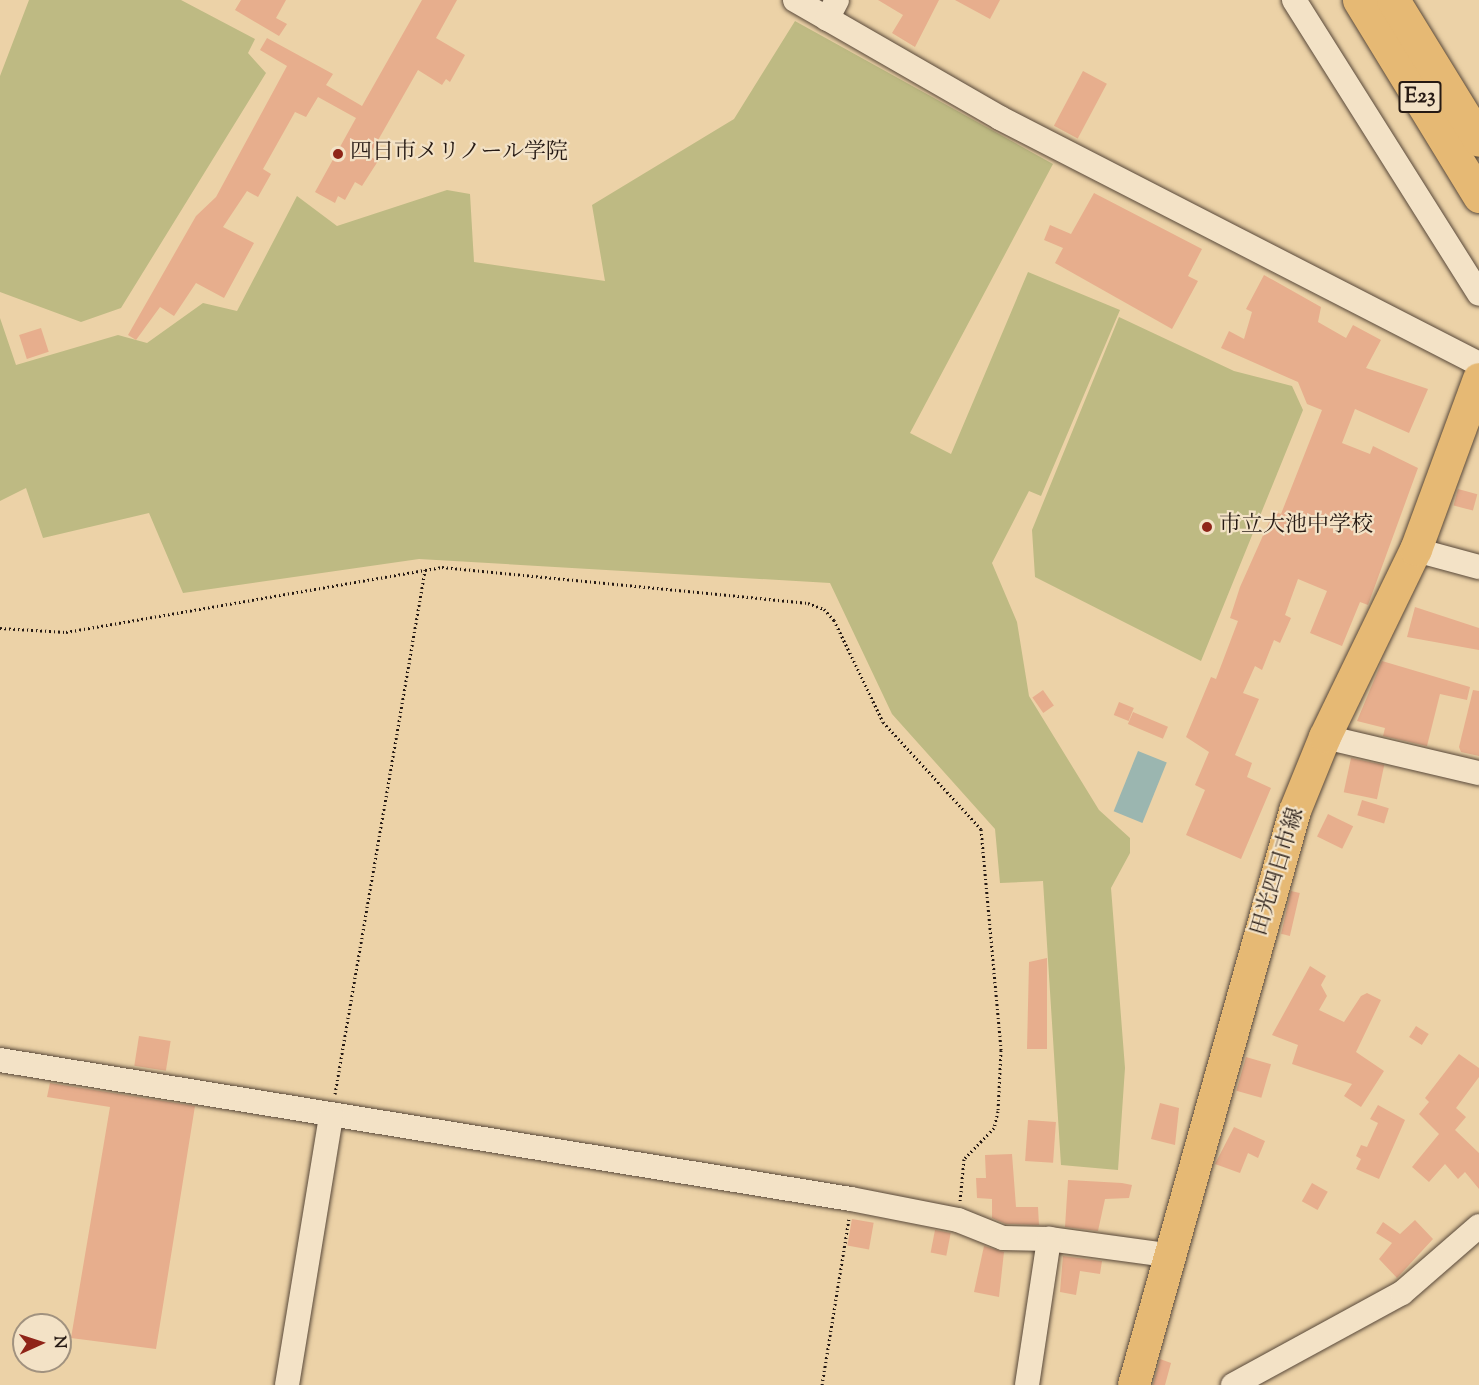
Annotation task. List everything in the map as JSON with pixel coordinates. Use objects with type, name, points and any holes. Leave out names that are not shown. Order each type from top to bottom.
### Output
[{"type":"highway","name":"E23","points":[[1359,0],[1479,196]]},
{"type":"highway","name":"E23","points":[[1393,0],[1479,140]]},
{"type":"main road","name":"田光四日市線","points":[[1134,1385],[1173,1256],[1273,886],[1325,736],[1416,550],[1479,379]]},
{"type":"street","points":[[795,0],[832,9],[1000,118],[1479,364]]},
{"type":"street","points":[[1294,0],[1479,294]]},
{"type":"street","points":[[1416,550],[1479,567]]},
{"type":"street","points":[[1325,736],[1479,773]]},
{"type":"street","points":[[0,1060],[331,1116],[851,1199],[958,1220],[1003,1238],[1049,1239],[1173,1256]]},
{"type":"street","points":[[287,1385],[331,1116]]},
{"type":"street","points":[[1233,1385],[1402,1293],[1479,1226]]},
{"type":"street","points":[[1027,1385],[1049,1239]]},
{"type":"path","points":[[0,628],[66,632],[442,567],[808,603],[834,620],[884,722],[981,829],[1001,1050],[998,1111],[994,1128],[964,1159],[958,1220]]},
{"type":"path","points":[[331,1116],[425,570]]},
{"type":"path","points":[[822,1385],[851,1199]]},
{"type":"shaded area","points":[[29,0],[181,0],[255,39],[248,53],[266,73],[121,308],[81,322],[0,292],[0,76]]},
{"type":"shaded area","points":[[795,21],[1053,164],[910,433],[951,454],[1028,272],[1120,310],[1041,496],[1029,491],[992,563],[1017,622],[1029,696],[1099,810],[1130,838],[1130,853],[1111,888],[1125,1068],[1118,1170],[1061,1165],[1043,881],[1000,883],[995,829],[892,714],[830,583],[419,559],[183,593],[149,513],[43,538],[26,488],[0,501],[0,318],[16,365],[118,335],[147,343],[203,303],[237,311],[297,196],[337,226],[447,190],[470,194],[474,262],[605,281],[592,205],[734,119]]},
{"type":"shaded area","points":[[1119,317],[1234,371],[1292,386],[1303,410],[1201,661],[1035,577],[1032,530]]},
{"type":"water","points":[[1138,751],[1167,763],[1142,823],[1114,811]]},
{"type":"building","points":[[241,0],[286,0],[276,18],[287,24],[279,36],[235,10]]},
{"type":"building","points":[[422,0],[457,0],[436,38],[465,55],[450,82],[446,79],[442,85],[418,70],[369,156],[378,161],[362,186],[355,182],[345,200],[338,196],[335,203],[315,192],[356,118],[318,97],[306,117],[295,112],[263,169],[271,174],[258,197],[247,191],[223,227],[254,243],[224,298],[196,283],[174,316],[160,307],[136,340],[128,335],[196,216],[216,197],[287,66],[260,50],[267,38],[333,74],[326,85],[362,106]]},
{"type":"building","points":[[878,0],[939,0],[915,47],[892,33],[903,15]]},
{"type":"building","points":[[955,0],[1000,0],[990,19]]},
{"type":"building","points":[[1083,71],[1107,84],[1078,138],[1054,126]]},
{"type":"building","points":[[1094,193],[1202,249],[1188,276],[1198,281],[1172,329],[1055,263],[1063,248],[1044,240],[1050,225],[1071,234]]},
{"type":"building","points":[[1264,275],[1321,307],[1318,322],[1346,338],[1353,325],[1381,340],[1366,368],[1428,389],[1409,433],[1355,409],[1342,443],[1370,454],[1373,446],[1418,468],[1368,605],[1360,602],[1342,646],[1310,633],[1327,591],[1298,579],[1285,615],[1291,618],[1280,643],[1274,640],[1262,670],[1255,666],[1243,693],[1259,699],[1235,755],[1252,763],[1247,777],[1271,788],[1241,859],[1186,835],[1205,790],[1195,785],[1209,752],[1186,737],[1211,677],[1216,679],[1238,621],[1230,618],[1240,587],[1274,511],[1281,514],[1322,410],[1307,404],[1298,382],[1221,348],[1229,331],[1244,339],[1252,312],[1246,309]]},
{"type":"building","points":[[41,328],[49,352],[27,359],[19,335]]},
{"type":"building","points":[[1458,489],[1477,494],[1473,511],[1454,505]]},
{"type":"building","points":[[1415,607],[1479,628],[1479,650],[1407,637]]},
{"type":"building","points":[[1382,661],[1470,687],[1467,700],[1440,694],[1427,746],[1383,736],[1385,728],[1357,721]]},
{"type":"building","points":[[1043,690],[1054,706],[1043,713],[1032,697]]},
{"type":"building","points":[[1473,690],[1479,691],[1479,756],[1461,752],[1459,747]]},
{"type":"building","points":[[1119,702],[1134,708],[1129,721],[1114,715]]},
{"type":"building","points":[[1133,712],[1168,727],[1163,739],[1128,724]]},
{"type":"building","points":[[1351,758],[1384,765],[1377,799],[1344,792]]},
{"type":"building","points":[[1362,800],[1389,808],[1384,823],[1357,815]]},
{"type":"building","points":[[1328,814],[1353,826],[1342,849],[1317,836]]},
{"type":"building","points":[[1291,891],[1300,893],[1290,936],[1281,934]]},
{"type":"building","points":[[1047,958],[1047,1049],[1027,1049],[1029,962]]},
{"type":"building","points":[[1310,966],[1326,976],[1321,985],[1327,996],[1319,1010],[1344,1022],[1361,996],[1367,993],[1381,1000],[1356,1052],[1384,1071],[1361,1107],[1344,1096],[1352,1084],[1292,1064],[1298,1045],[1272,1035]]},
{"type":"building","points":[[1416,1026],[1429,1034],[1422,1045],[1409,1037]]},
{"type":"building","points":[[139,1036],[171,1041],[166,1071],[134,1066]]},
{"type":"building","points":[[1459,1054],[1479,1068],[1479,1077],[1456,1108],[1466,1117],[1455,1130],[1479,1153],[1479,1189],[1465,1172],[1458,1179],[1445,1164],[1429,1182],[1412,1167],[1439,1134],[1419,1114],[1429,1102],[1425,1098]]},
{"type":"building","points":[[1246,1057],[1271,1064],[1261,1098],[1236,1091]]},
{"type":"building","points":[[50,1083],[195,1106],[156,1349],[72,1338],[110,1107],[47,1097]]},
{"type":"building","points":[[1160,1103],[1179,1108],[1175,1145],[1151,1139]]},
{"type":"building","points":[[1378,1105],[1405,1120],[1379,1179],[1356,1169],[1361,1159],[1356,1156],[1361,1145],[1367,1147],[1378,1123],[1370,1119]]},
{"type":"building","points":[[1028,1120],[1056,1122],[1053,1163],[1025,1161]]},
{"type":"building","points":[[1234,1127],[1265,1141],[1258,1158],[1248,1153],[1240,1173],[1215,1164]]},
{"type":"building","points":[[1012,1154],[1016,1207],[1038,1207],[1039,1225],[1006,1224],[992,1218],[992,1199],[977,1198],[976,1178],[986,1178],[985,1155]]},
{"type":"building","points":[[1068,1180],[1132,1185],[1129,1198],[1105,1199],[1098,1231],[1065,1227]]},
{"type":"building","points":[[1312,1183],[1328,1192],[1318,1210],[1302,1201]]},
{"type":"building","points":[[852,1219],[874,1223],[869,1249],[847,1246]]},
{"type":"building","points":[[1415,1220],[1433,1239],[1397,1278],[1379,1259],[1392,1243],[1376,1233],[1383,1222],[1400,1234]]},
{"type":"building","points":[[935,1230],[951,1233],[946,1256],[931,1253]]},
{"type":"building","points":[[984,1246],[1004,1252],[999,1297],[974,1292]]},
{"type":"building","points":[[1063,1256],[1102,1261],[1100,1274],[1080,1271],[1076,1295],[1060,1292]]},
{"type":"building","points":[[1160,1359],[1171,1363],[1165,1385],[1153,1385]]},
{"type":"place","name":"四日市メリノール学院","points":[[338,154]]},
{"type":"place","name":"市立大池中学校","points":[[1207,527]]}]
